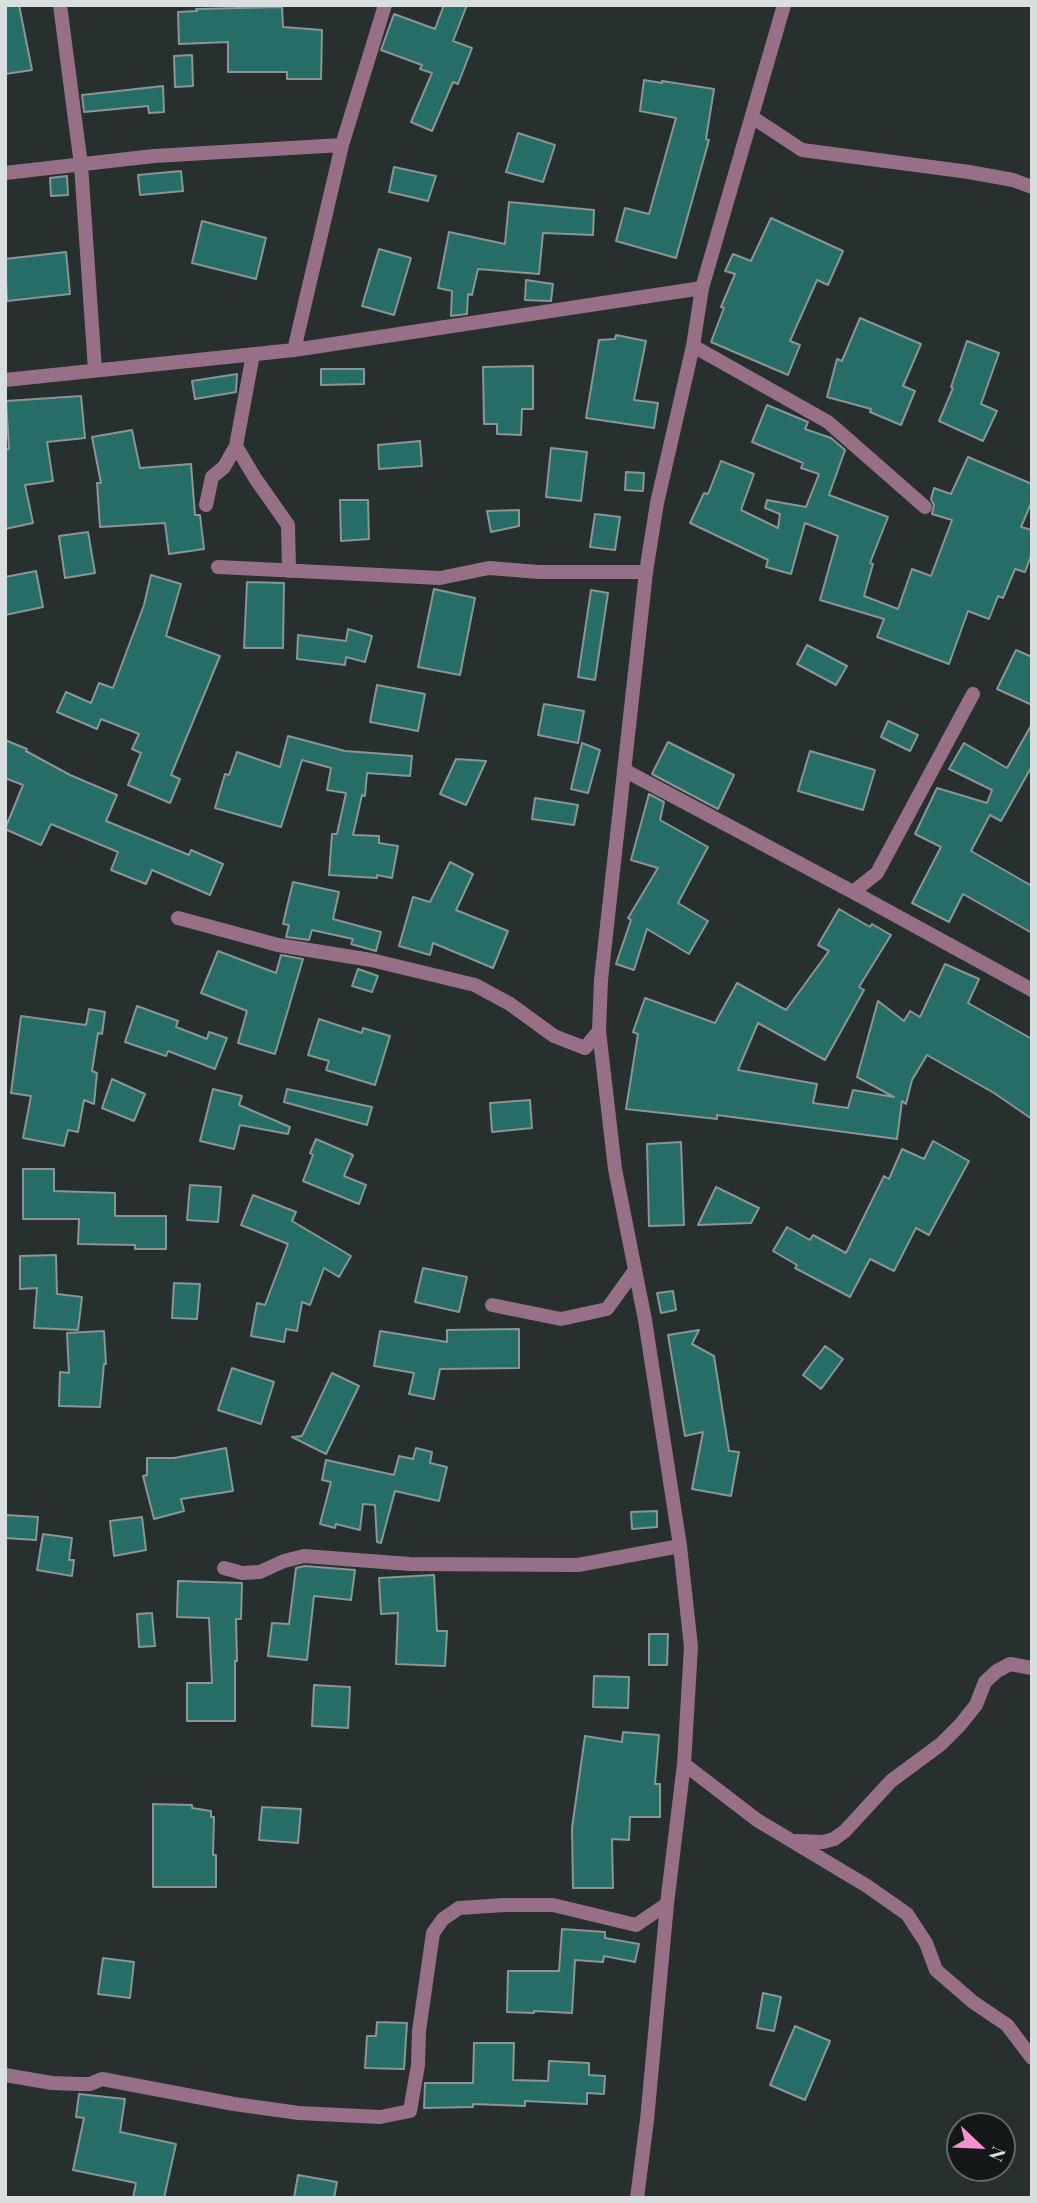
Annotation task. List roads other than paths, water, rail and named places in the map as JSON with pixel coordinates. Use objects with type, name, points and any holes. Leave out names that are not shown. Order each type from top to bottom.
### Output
[{"type":"street","points":[[60,5],[81,164],[96,370]]},
{"type":"street","points":[[295,350],[342,145],[385,5]]},
{"type":"street","points":[[637,2198],[684,1764],[691,1647],[680,1546],[645,1320],[615,1169],[599,1031],[601,980],[646,572],[657,503],[693,346],[702,288],[784,5]]},
{"type":"street","points":[[752,117],[802,150],[969,172],[1013,180],[1032,187]]},
{"type":"street","points":[[5,173],[153,156],[342,145]]},
{"type":"street","points":[[5,380],[295,350],[702,288]]},
{"type":"street","points":[[693,346],[828,422],[925,507]]},
{"type":"street","points":[[206,505],[212,477],[224,467],[236,446],[253,354]]},
{"type":"street","points":[[236,446],[288,525],[289,571]]},
{"type":"street","points":[[218,567],[440,578],[489,568],[539,572],[646,572]]},
{"type":"street","points":[[853,892],[877,873],[973,694]]},
{"type":"street","points":[[624,770],[1030,987]]},
{"type":"street","points":[[178,918],[278,945],[371,960],[475,985],[510,1004],[554,1036],[584,1048],[599,1031]]},
{"type":"street","points":[[492,1305],[561,1319],[607,1309],[635,1270]]},
{"type":"street","points":[[224,1568],[242,1573],[260,1572],[284,1561],[304,1556],[410,1564],[578,1565],[680,1546]]},
{"type":"street","points":[[795,1841],[823,1842],[834,1839],[845,1831],[891,1781],[941,1744],[960,1725],[975,1706],[985,1682],[997,1671],[1010,1664],[1032,1668]]},
{"type":"street","points":[[684,1764],[757,1820],[867,1886],[906,1914],[926,1943],[936,1970],[973,2002],[1007,2025],[1032,2058]]},
{"type":"street","points":[[5,2075],[51,2083],[90,2084],[102,2079],[234,2104],[299,2113],[380,2117],[410,2111],[433,1933],[443,1919],[459,1908],[553,1905],[636,1925],[667,1904]]}]
